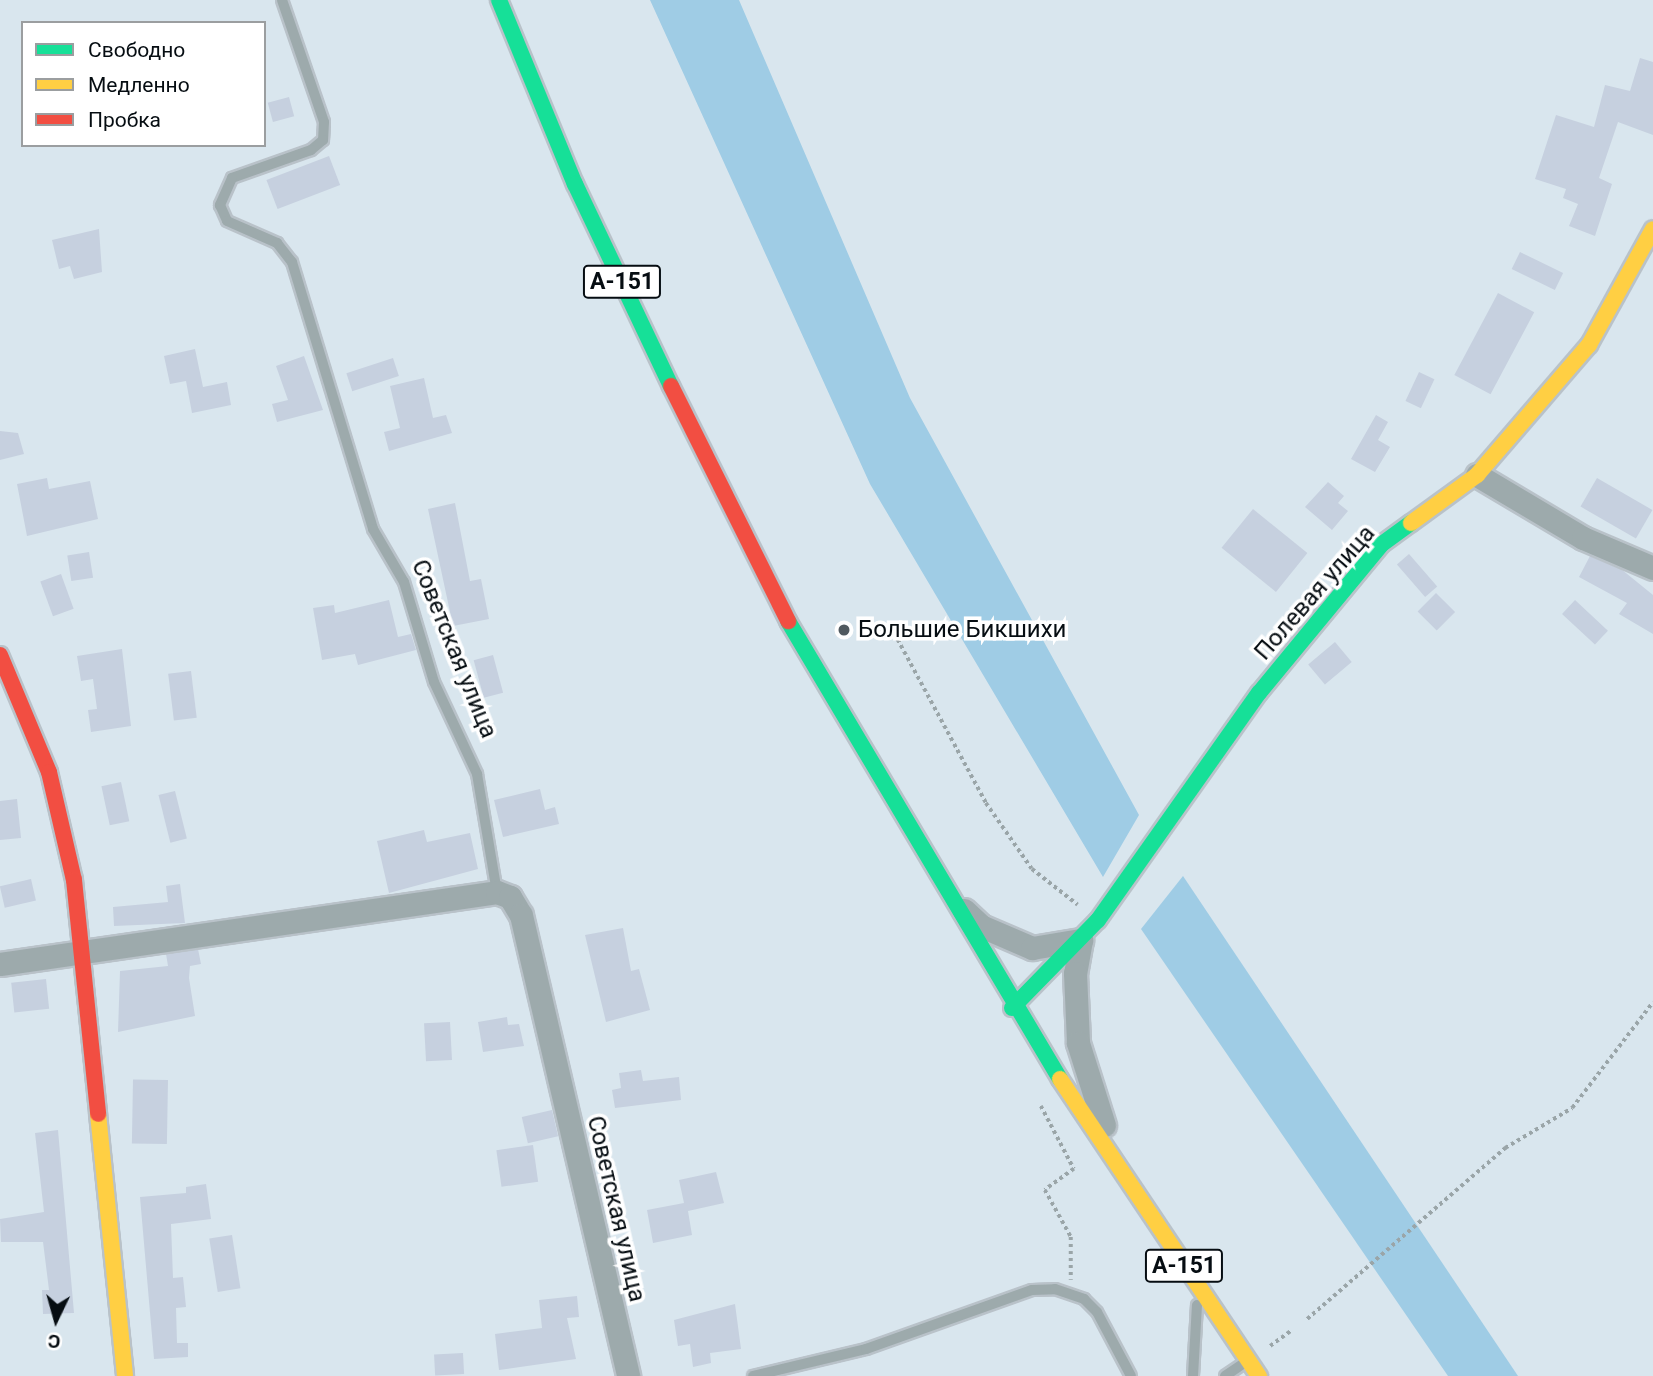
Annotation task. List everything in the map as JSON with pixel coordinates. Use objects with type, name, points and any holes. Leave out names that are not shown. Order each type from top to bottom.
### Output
[{"type":"main road","name":"А-151","points":[[499,0],[575,184],[753,560],[1012,1008],[1259,1376]]},
{"type":"main road","name":"Полевая улица","points":[[1012,1008],[1098,920],[1259,693],[1382,544],[1477,475],[1589,345],[1653,229]]},
{"type":"main road","points":[[0,655],[49,772],[84,951],[125,1376]]},
{"type":"street","points":[[1477,475],[1583,538],[1653,568]]},
{"type":"street","points":[[941,888],[981,926],[1032,948],[1081,940],[1075,974],[1078,1043],[1120,1171]]},
{"type":"street","points":[[0,964],[497,892]]},
{"type":"street","name":"Советская улица","points":[[497,892],[510,897],[521,915],[628,1376]]},
{"type":"lane","name":"Советская улица","points":[[282,0],[324,122],[323,140],[311,150],[232,178],[220,205],[227,221],[277,243],[292,262],[373,529],[404,582],[434,682],[477,774],[497,892]]},
{"type":"lane","points":[[1193,1376],[1197,1285]]},
{"type":"lane","points":[[753,1376],[866,1349],[1032,1290],[1072,1293],[1097,1312],[1131,1376]]},
{"type":"lane","points":[[1225,1376],[1248,1361]]},
{"type":"path","points":[[857,637],[891,627],[986,803],[1031,869],[1098,920]]},
{"type":"path","points":[[1307,1319],[1505,1147],[1572,1108],[1653,1002]]},
{"type":"path","points":[[1041,1106],[1074,1169],[1045,1190],[1072,1237],[1072,1293]]},
{"type":"shaded area","points":[[650,0],[739,0],[910,398],[1139,815],[1103,877],[870,484]]},
{"type":"shaded area","points":[[1183,876],[1518,1376],[1448,1376],[1141,929]]},
{"type":"building","points":[[1640,58],[1653,62],[1653,135],[1618,122],[1599,178],[1612,184],[1595,236],[1569,226],[1578,204],[1563,198],[1566,189],[1535,179],[1556,115],[1594,127],[1605,85],[1630,91]]},
{"type":"building","points":[[289,97],[294,116],[273,122],[268,103]]},
{"type":"building","points":[[329,156],[340,185],[278,209],[266,180]]},
{"type":"building","points":[[99,229],[102,272],[74,279],[70,266],[59,269],[52,240]]},
{"type":"building","points":[[1520,252],[1563,273],[1555,290],[1512,269]]},
{"type":"building","points":[[1498,293],[1534,312],[1491,394],[1454,375]]},
{"type":"building","points":[[195,349],[203,387],[227,382],[231,405],[192,413],[186,381],[170,384],[164,356]]},
{"type":"building","points":[[304,356],[323,410],[277,422],[272,404],[288,400],[276,366]]},
{"type":"building","points":[[393,358],[399,376],[352,391],[346,373]]},
{"type":"building","points":[[1419,372],[1434,379],[1421,408],[1405,401]]},
{"type":"building","points":[[424,378],[433,418],[446,415],[452,433],[389,451],[384,432],[400,428],[390,386]]},
{"type":"building","points":[[1376,415],[1388,422],[1378,440],[1390,447],[1375,472],[1351,459]]},
{"type":"building","points":[[0,431],[18,433],[24,454],[0,460]]},
{"type":"building","points":[[47,478],[49,489],[90,481],[98,519],[27,536],[17,484]]},
{"type":"building","points":[[1597,478],[1652,510],[1636,539],[1580,507]]},
{"type":"building","points":[[1328,482],[1344,496],[1338,503],[1348,511],[1332,530],[1305,507]]},
{"type":"building","points":[[455,503],[470,581],[481,579],[489,619],[453,626],[428,509]]},
{"type":"building","points":[[1253,509],[1307,553],[1276,592],[1222,548]]},
{"type":"building","points":[[89,552],[93,578],[71,581],[67,555]]},
{"type":"building","points":[[1409,554],[1437,586],[1425,597],[1397,564]]},
{"type":"building","points":[[1590,556],[1621,569],[1653,595],[1653,634],[1619,614],[1627,603],[1579,577]]},
{"type":"building","points":[[61,574],[74,609],[53,616],[40,582]]},
{"type":"building","points":[[1436,593],[1455,612],[1437,630],[1418,611]]},
{"type":"building","points":[[389,600],[398,637],[411,634],[416,650],[358,665],[355,654],[322,660],[313,608],[334,605],[335,613]]},
{"type":"building","points":[[1575,600],[1608,631],[1595,645],[1562,614]]},
{"type":"building","points":[[1335,642],[1352,662],[1325,684],[1308,664]]},
{"type":"building","points":[[122,649],[131,726],[91,732],[88,710],[97,709],[93,679],[81,681],[77,656]]},
{"type":"building","points":[[493,655],[503,693],[484,698],[474,660]]},
{"type":"building","points":[[191,671],[197,718],[174,720],[168,674]]},
{"type":"building","points":[[121,782],[129,821],[110,825],[101,786]]},
{"type":"building","points":[[540,789],[545,810],[555,807],[559,824],[503,837],[494,800]]},
{"type":"building","points":[[175,791],[187,839],[170,843],[159,795]]},
{"type":"building","points":[[17,799],[21,838],[0,840],[0,801]]},
{"type":"building","points":[[424,830],[427,842],[470,833],[478,869],[389,893],[377,841]]},
{"type":"building","points":[[31,879],[36,900],[5,908],[0,886]]},
{"type":"building","points":[[180,884],[185,923],[114,926],[113,907],[168,902],[166,886]]},
{"type":"building","points":[[623,928],[631,971],[639,969],[650,1010],[606,1022],[585,935]]},
{"type":"building","points":[[198,949],[201,964],[190,966],[189,978],[195,1016],[118,1032],[120,971],[168,966],[166,954]]},
{"type":"building","points":[[46,979],[49,1009],[14,1012],[11,983]]},
{"type":"building","points":[[507,1017],[508,1025],[519,1024],[524,1046],[483,1052],[478,1022]]},
{"type":"building","points":[[450,1022],[452,1060],[426,1061],[424,1023]]},
{"type":"building","points":[[641,1070],[643,1081],[679,1077],[681,1100],[615,1108],[612,1090],[621,1088],[619,1073]]},
{"type":"building","points":[[133,1079],[168,1080],[167,1144],[132,1143]]},
{"type":"building","points":[[552,1110],[558,1136],[528,1143],[522,1117]]},
{"type":"building","points":[[58,1130],[74,1313],[43,1314],[42,1290],[49,1290],[43,1242],[1,1242],[0,1219],[44,1212],[35,1133]]},
{"type":"building","points":[[533,1145],[538,1182],[502,1187],[496,1150]]},
{"type":"building","points":[[716,1172],[724,1203],[688,1211],[692,1235],[653,1243],[647,1210],[684,1203],[679,1180]]},
{"type":"building","points":[[206,1184],[211,1219],[171,1224],[173,1278],[183,1277],[186,1307],[176,1308],[177,1343],[188,1343],[188,1357],[154,1359],[140,1197],[186,1193],[186,1187]]},
{"type":"building","points":[[232,1235],[240,1288],[218,1292],[209,1239]]},
{"type":"building","points":[[577,1296],[579,1317],[567,1318],[576,1359],[499,1370],[495,1334],[542,1328],[539,1300]]},
{"type":"building","points":[[735,1304],[741,1349],[710,1353],[711,1363],[693,1367],[690,1344],[678,1346],[674,1320]]},
{"type":"building","points":[[463,1353],[464,1374],[435,1375],[434,1355]]},
{"type":"traffic: fast","points":[[499,0],[575,184],[671,386]]},
{"type":"traffic: fast","points":[[1012,1008],[1098,920],[1259,693],[1382,544],[1411,523]]},
{"type":"traffic: fast","points":[[788,621],[1060,1079]]},
{"type":"traffic: slow","points":[[1411,523],[1477,475],[1589,345],[1653,229]]},
{"type":"traffic: slow","points":[[1060,1079],[1259,1376]]},
{"type":"traffic: slow","points":[[98,1114],[125,1376]]},
{"type":"traffic: jam","points":[[671,386],[788,621]]},
{"type":"traffic: jam","points":[[0,655],[49,772],[74,880],[98,1114]]},
{"type":"place","name":"Большие Бикшихи","points":[[844,630]]}]
